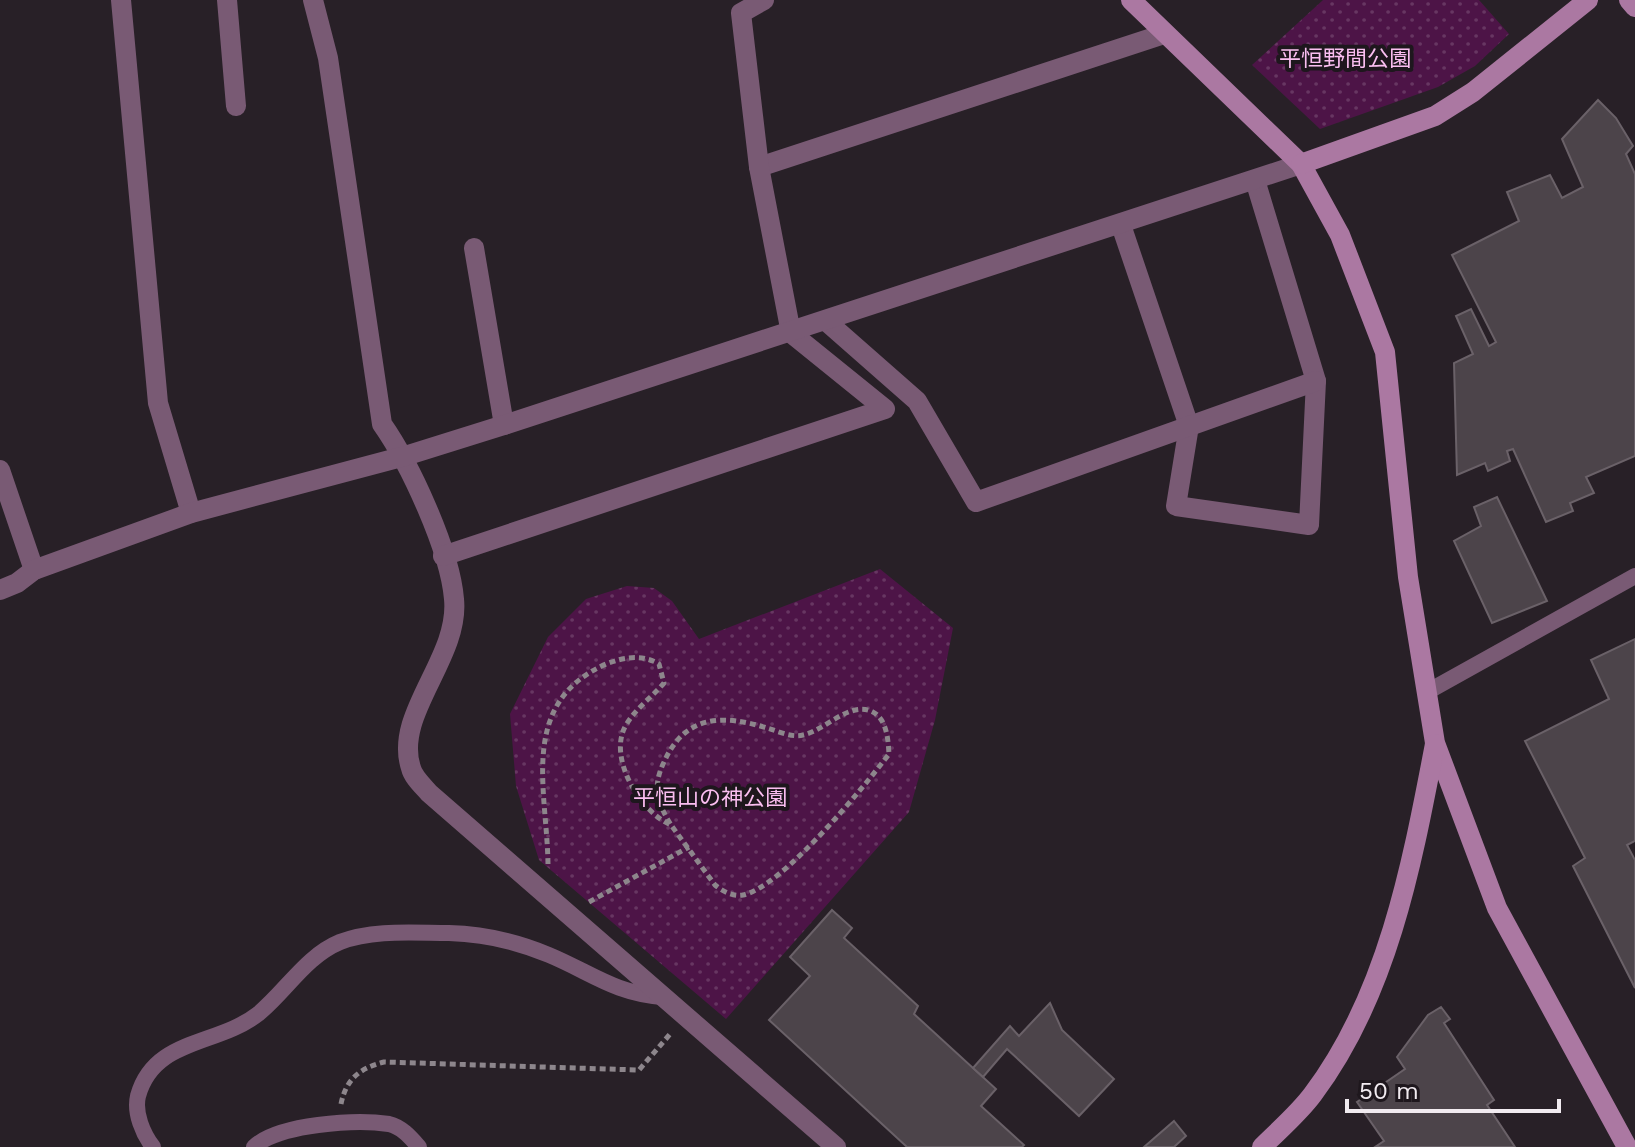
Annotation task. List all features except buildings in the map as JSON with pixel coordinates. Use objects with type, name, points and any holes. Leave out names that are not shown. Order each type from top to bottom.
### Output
[{"type":"street","points":[[121,0],[158,403],[191,513]]},
{"type":"street","points":[[227,0],[236,106]]},
{"type":"street","points":[[313,0],[328,58],[382,424],[405,456],[443,556],[455,601],[445,656],[420,701],[407,745],[411,771],[429,793],[836,1147]]},
{"type":"street","points":[[443,556],[885,409],[791,333],[759,167],[741,13],[764,0]]},
{"type":"street","points":[[1131,0],[1301,164],[1340,235],[1385,352],[1408,577],[1435,743],[1497,908],[1627,1147]]},
{"type":"street","points":[[0,590],[17,583],[34,570],[191,513],[405,456],[504,425],[1121,225],[1435,116],[1473,92],[1588,0]]},
{"type":"street","points":[[1629,0],[1635,7]]},
{"type":"street","points":[[759,167],[1164,34]]},
{"type":"street","points":[[1121,225],[1189,426],[1176,506],[1309,525],[1316,381],[1255,180]]},
{"type":"street","points":[[474,248],[504,425]]},
{"type":"street","points":[[826,321],[917,401],[976,502],[1316,381]]},
{"type":"street","points":[[0,470],[34,570]]},
{"type":"street","points":[[1262,1147],[1313,1095],[1362,1015],[1411,867],[1435,743]]},
{"type":"lane","points":[[1427,692],[1635,576]]},
{"type":"lane","points":[[153,1147],[143,1130],[137,1102],[142,1083],[158,1060],[257,1014],[310,961],[339,943],[368,935],[493,935],[549,955],[630,994],[662,997]]},
{"type":"lane","points":[[254,1147],[277,1131],[391,1124],[408,1133],[419,1147]]},
{"type":"path","points":[[548,897],[548,841],[540,787],[545,730],[564,695],[592,671],[618,659],[647,657],[659,664],[663,674],[664,683],[641,704],[624,728],[620,748],[638,797],[661,820],[671,825]]},
{"type":"path","points":[[866,709],[876,714],[884,726],[889,754],[812,843],[765,883],[742,895],[724,892],[715,885],[671,825],[655,791],[657,776],[678,736],[694,726],[715,719],[802,736],[848,713],[866,709]]},
{"type":"path","points":[[567,914],[689,847]]},
{"type":"path","points":[[340,1125],[341,1101],[347,1084],[369,1066],[384,1062],[639,1070],[685,1017]]},
{"type":"green space","name":"平恒野間公園","points":[[1323,0],[1479,0],[1509,34],[1475,66],[1438,87],[1320,129],[1252,65]]},
{"type":"green space","name":"平恒山の神公園","points":[[880,569],[953,628],[935,720],[909,812],[726,1019],[539,860],[516,786],[510,714],[548,637],[586,599],[627,586],[654,588],[672,601],[699,639]]}]
